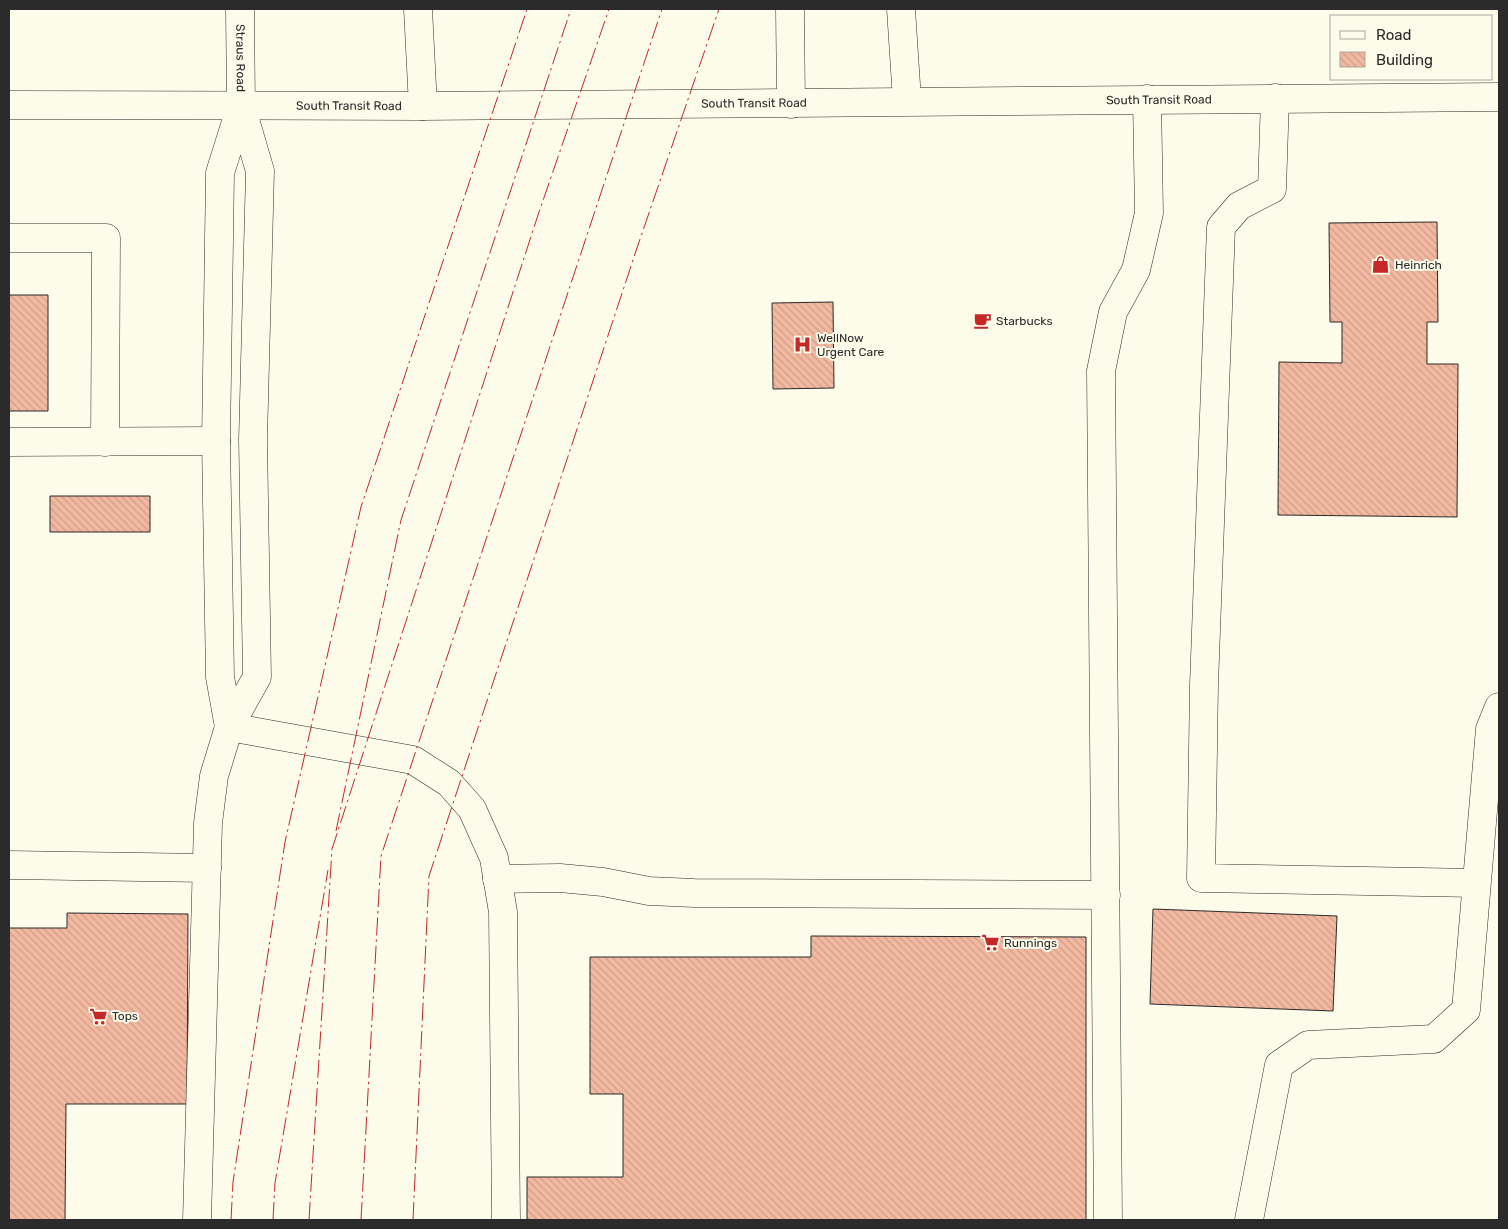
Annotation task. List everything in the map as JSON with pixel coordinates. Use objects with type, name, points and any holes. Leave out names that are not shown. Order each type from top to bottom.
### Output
[{"type":"main road","name":"Straus Road","points":[[240,9],[242,106]]},
{"type":"main road","points":[[418,9],[423,106]]},
{"type":"main road","points":[[790,9],[791,104]]},
{"type":"main road","points":[[901,9],[907,100]]},
{"type":"main road","name":"South Transit Road","points":[[9,105],[423,106],[791,104],[907,100],[1499,96]]},
{"type":"main road","points":[[1275,98],[1272,189],[1239,206],[1221,227],[1204,685],[1201,878],[1476,883]]},
{"type":"main road","points":[[1108,1220],[1101,372],[1114,312],[1136,270],[1149,213],[1147,99]]},
{"type":"main road","points":[[229,727],[220,677],[216,441],[220,173],[242,106]]},
{"type":"main road","points":[[198,1220],[208,823],[214,776],[229,727],[257,677],[253,440],[260,171],[242,106]]},
{"type":"main road","points":[[9,238],[106,238],[105,442]]},
{"type":"main road","points":[[9,442],[216,441]]},
{"type":"main road","points":[[1249,1220],[1279,1065],[1308,1045],[1434,1039],[1466,1010],[1490,729],[1499,708]]},
{"type":"main road","points":[[229,727],[413,760],[449,783],[472,810],[494,858],[503,912],[506,1220]]},
{"type":"main road","points":[[9,865],[207,868]]},
{"type":"main road","points":[[497,879],[560,878],[650,891],[694,893],[1106,895]]},
{"type":"building","points":[[1437,222],[1438,322],[1427,322],[1427,364],[1458,364],[1457,517],[1278,515],[1279,362],[1342,363],[1342,322],[1330,322],[1329,223]]},
{"type":"building","points":[[9,295],[48,295],[48,411],[9,411]]},
{"type":"building","name":"WellNow Urgent Care","points":[[833,302],[834,388],[773,389],[772,303]]},
{"type":"building","points":[[50,496],[150,496],[150,532],[50,532]]},
{"type":"building","points":[[1153,909],[1337,916],[1333,1011],[1150,1004]]},
{"type":"building","name":"Tops","points":[[67,913],[188,914],[187,1104],[66,1104],[65,1220],[9,1220],[9,928],[67,928]]},
{"type":"building","points":[[811,936],[1086,937],[1086,1220],[527,1220],[527,1177],[623,1177],[623,1094],[590,1094],[590,957],[811,957]]},
{"type":"power","points":[[231,1220],[233,1182],[285,842],[361,507],[527,9]]},
{"type":"power","points":[[336,831],[401,520],[571,9]]},
{"type":"power","points":[[309,1220],[332,849],[538,215],[609,9]]},
{"type":"power","points":[[361,1220],[381,856],[662,9]]},
{"type":"power","points":[[413,1220],[429,876],[637,248],[719,9]]},
{"type":"power","points":[[273,1220],[275,1183],[328,870]]},
{"type":"place","name":"Heinrich","points":[[1381,265]]},
{"type":"place","name":"Starbucks","points":[[982,321]]},
{"type":"place","name":"WellNow Urgent Care","points":[[803,345]]},
{"type":"place","name":"Runnings","points":[[990,943]]},
{"type":"place","name":"Tops","points":[[98,1016]]}]
